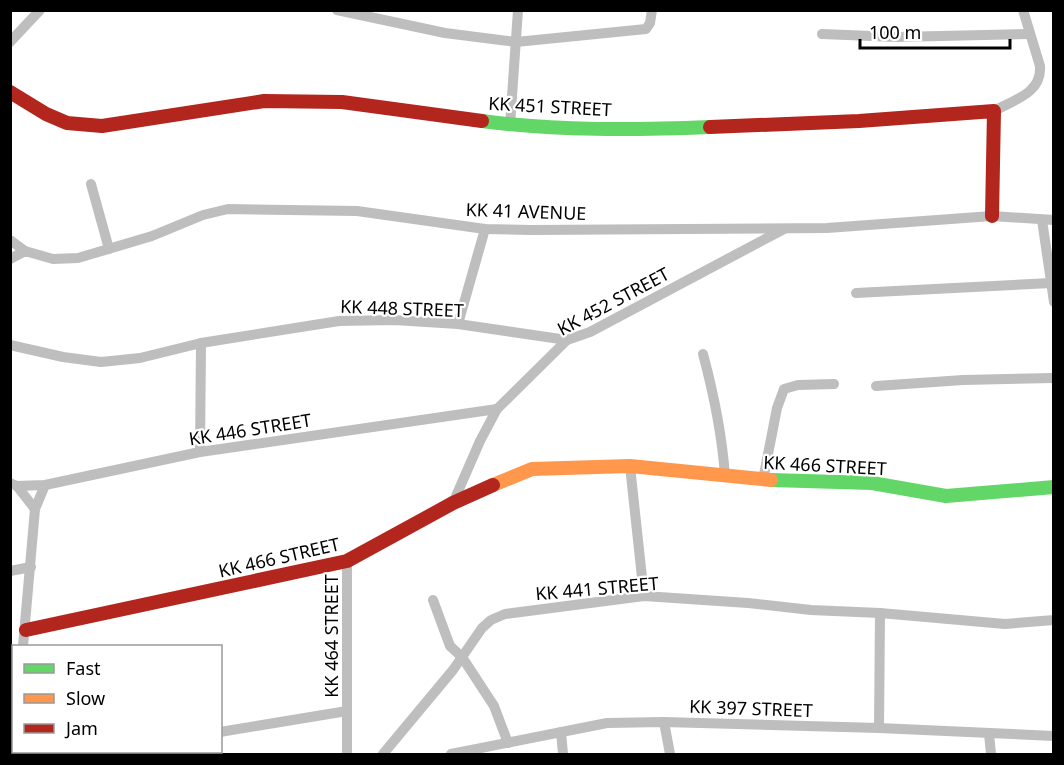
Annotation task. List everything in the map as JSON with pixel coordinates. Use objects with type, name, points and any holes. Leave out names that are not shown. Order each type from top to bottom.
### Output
[{"type":"street","points":[[10,42],[40,10]]},
{"type":"street","points":[[337,10],[445,33],[516,42],[600,32],[642,30],[646,29],[650,23],[652,10]]},
{"type":"street","points":[[510,125],[518,10]]},
{"type":"street","points":[[992,216],[994,111],[1034,88],[1041,76],[1023,10]]},
{"type":"street","points":[[822,34],[896,37],[1030,33]]},
{"type":"street","name":"KK 451 STREET","points":[[10,92],[46,114],[67,123],[102,126],[264,101],[342,102],[510,125],[583,128],[702,127],[859,121],[994,111]]},
{"type":"street","points":[[91,184],[109,249]]},
{"type":"street","name":"KK 41 AVENUE","points":[[25,251],[53,259],[78,258],[152,236],[203,215],[228,209],[357,211],[485,229],[826,228],[992,216],[1053,220]]},
{"type":"street","points":[[1042,220],[1053,297]]},
{"type":"street","name":"KK 452 STREET","points":[[453,503],[480,441],[497,409],[567,340],[590,332],[787,227]]},
{"type":"street","points":[[458,324],[485,229]]},
{"type":"street","points":[[10,240],[25,251],[10,259]]},
{"type":"street","points":[[856,293],[1051,283]]},
{"type":"street","name":"KK 448 STREET","points":[[10,345],[63,357],[101,362],[141,358],[201,343],[339,321],[394,320],[458,324],[567,340]]},
{"type":"street","points":[[200,452],[201,343]]},
{"type":"street","points":[[703,354],[720,431],[725,476]]},
{"type":"street","points":[[876,386],[963,380],[1053,378]]},
{"type":"street","points":[[764,480],[777,408],[784,389],[798,385],[834,384]]},
{"type":"street","name":"KK 446 STREET","points":[[14,485],[45,485],[200,452],[497,409]]},
{"type":"street","points":[[630,466],[644,596]]},
{"type":"street","name":"KK 466 STREET","points":[[26,630],[347,561],[453,503],[532,469],[630,466],[764,480],[872,483],[946,496],[1053,487]]},
{"type":"street","points":[[14,485],[35,509]]},
{"type":"street","points":[[23,645],[35,509],[45,485]]},
{"type":"street","name":"KK 464 STREET","points":[[347,561],[347,754]]},
{"type":"street","points":[[10,571],[31,567]]},
{"type":"street","name":"KK 441 STREET","points":[[383,754],[462,657],[482,628],[491,620],[505,614],[644,596],[1005,624],[1053,620]]},
{"type":"street","points":[[433,600],[446,638],[455,653],[462,657],[494,706],[508,743]]},
{"type":"street","points":[[879,728],[880,613]]},
{"type":"street","name":"KK 464 STREET","points":[[222,732],[347,711]]},
{"type":"street","points":[[664,722],[670,754]]},
{"type":"street","name":"KK 397 STREET","points":[[450,754],[608,723],[664,722],[879,728],[1053,736]]},
{"type":"street","points":[[561,732],[563,754]]},
{"type":"street","points":[[989,734],[991,754]]},
{"type":"traffic: fast","points":[[482,121],[539,127],[596,129],[710,127]]},
{"type":"traffic: fast","points":[[771,480],[872,483],[946,496],[1054,487]]},
{"type":"traffic: slow","points":[[493,485],[532,469],[630,466],[771,480]]},
{"type":"traffic: jam","points":[[10,92],[46,114],[67,123],[102,126],[264,101],[342,102],[482,121]]},
{"type":"traffic: jam","points":[[710,127],[859,121],[994,111],[992,216]]},
{"type":"traffic: jam","points":[[26,630],[347,561],[453,503],[493,485]]}]
